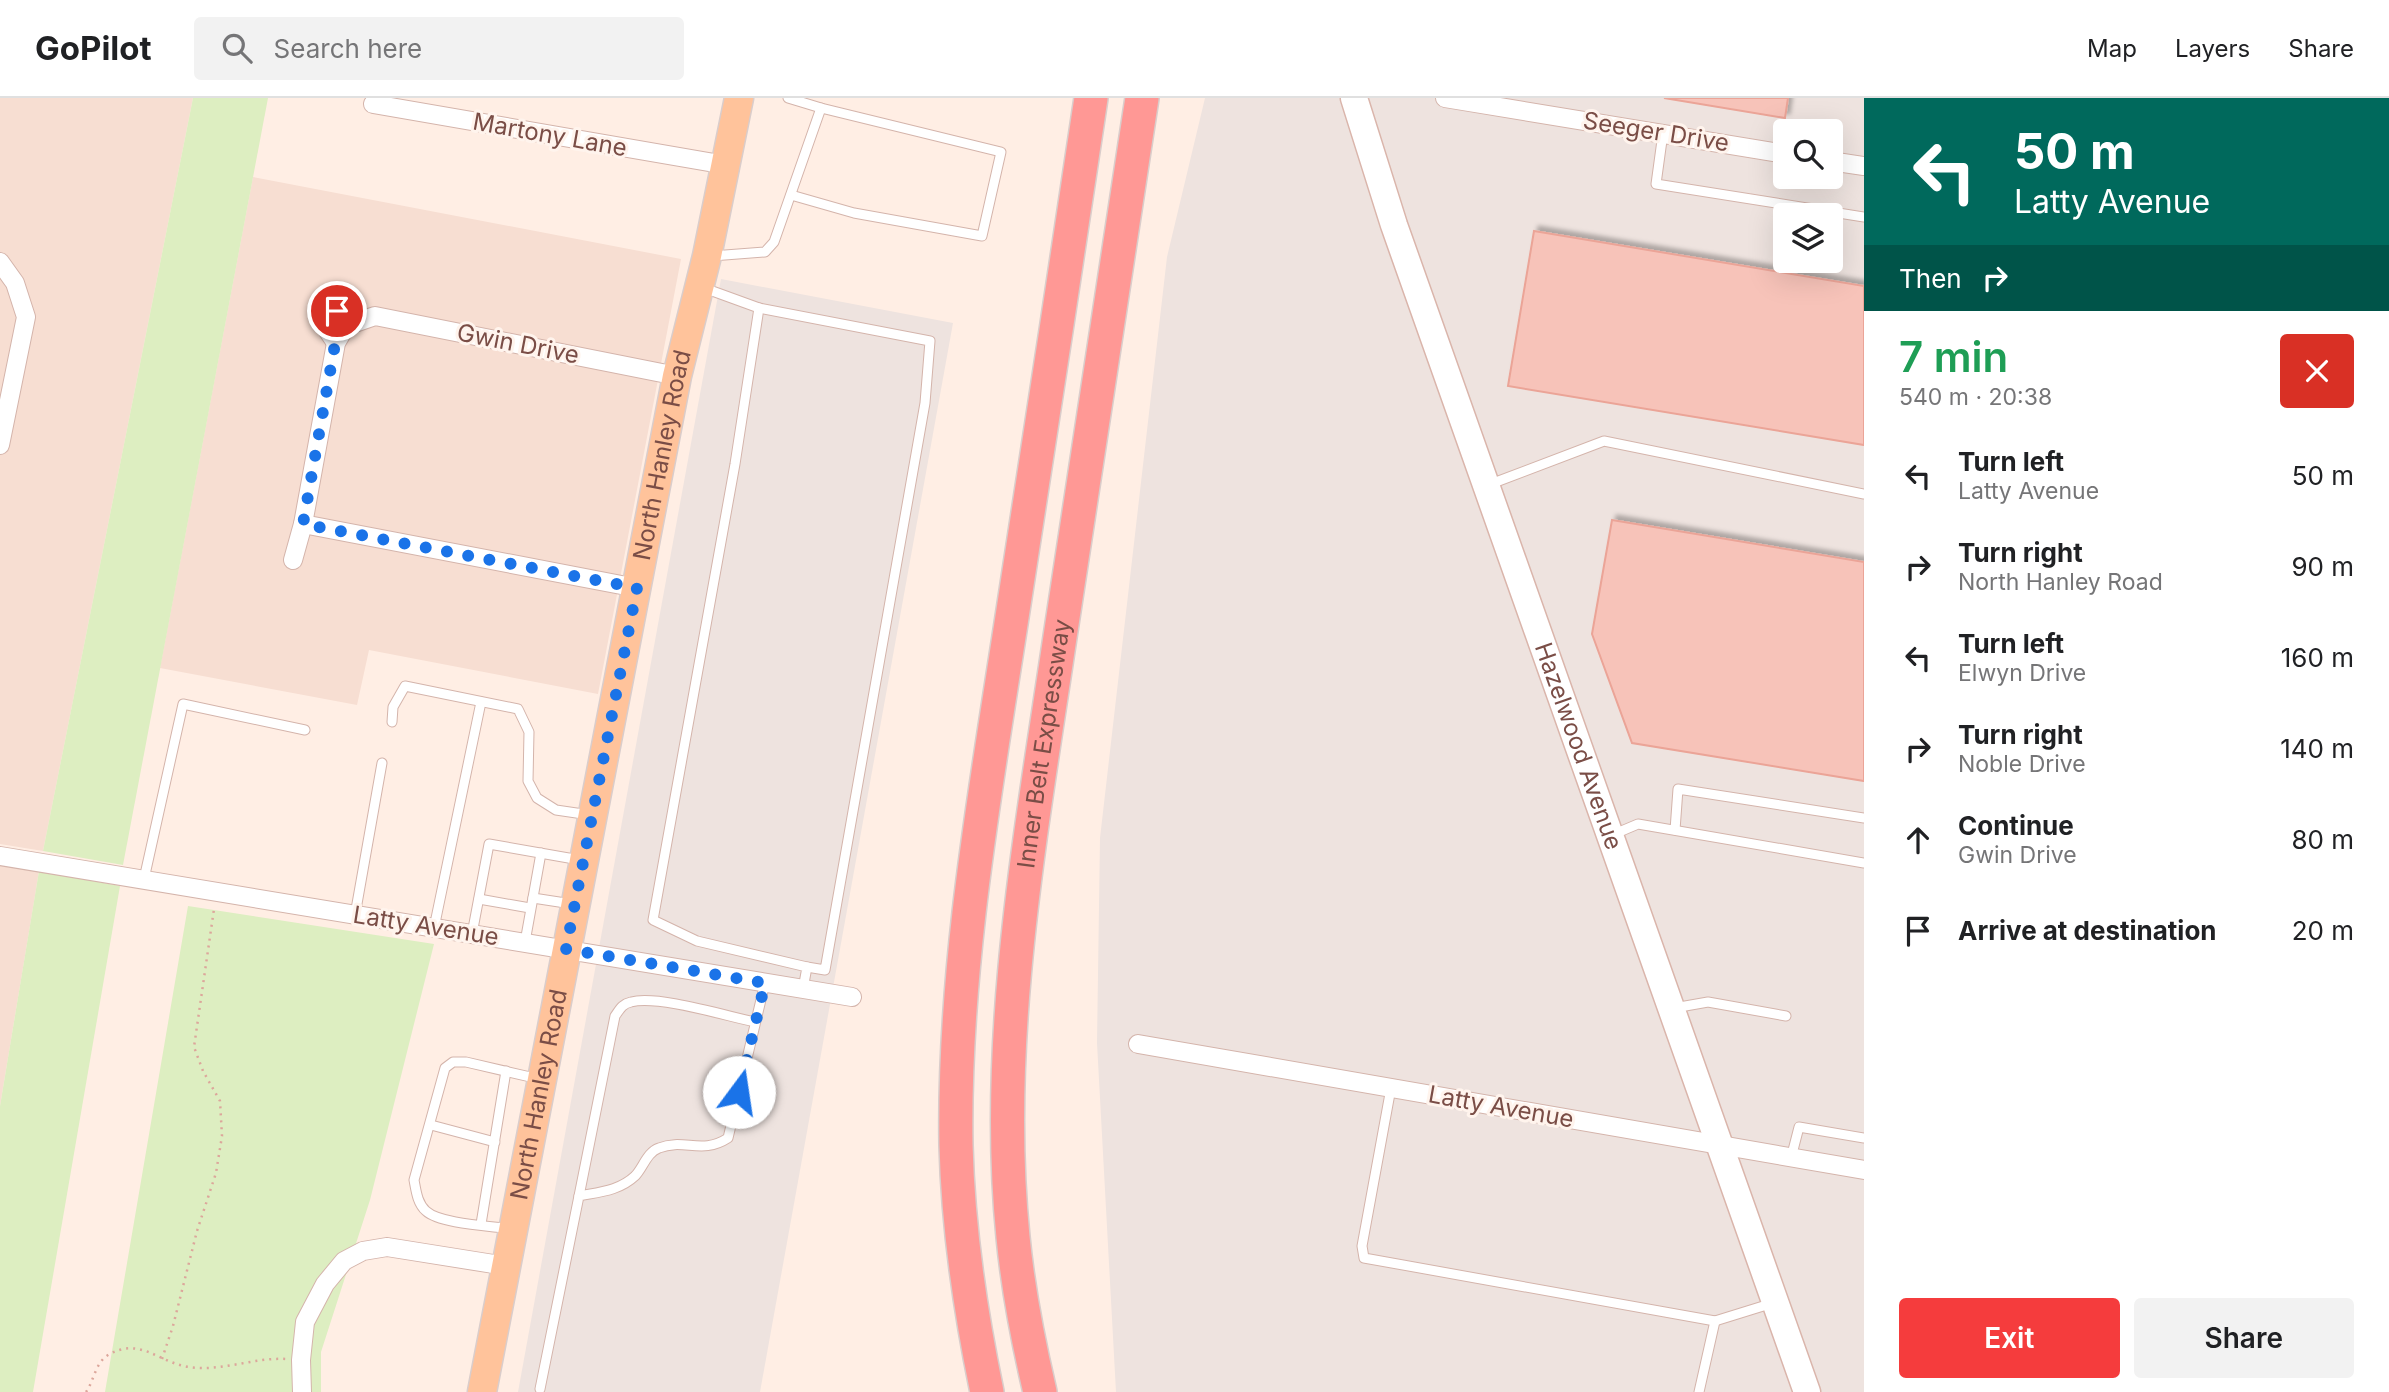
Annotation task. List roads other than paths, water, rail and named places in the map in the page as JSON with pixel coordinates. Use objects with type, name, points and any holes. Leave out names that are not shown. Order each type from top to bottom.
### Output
[{"type":"highway","name":"Inner Belt Expressway","points":[[987,1392],[969,1295],[959,1198],[957,1098],[963,988],[986,789],[1091,98]]},
{"type":"highway","name":"Inner Belt Expressway","points":[[1040,1392],[1020,1294],[1013,1237],[1007,1122],[1013,1006],[1041,767],[1142,98]]},
{"type":"main road","name":"North Hanley Road","points":[[482,1392],[677,376],[707,256],[739,98]]},
{"type":"main road","points":[[726,165],[754,98]]},
{"type":"street","name":"Hazelwood Avenue","points":[[1354,98],[1394,225],[1807,1392]]},
{"type":"street","name":"Seeger Drive","points":[[1445,98],[1773,151]]},
{"type":"street","name":"Martony Lane","points":[[373,104],[726,165]]},
{"type":"street","points":[[1843,163],[1864,166]]},
{"type":"street","points":[[0,262],[15,283],[26,317],[0,445]]},
{"type":"street","name":"Gwin Drive","points":[[303,524],[335,344],[353,323],[375,316],[677,376]]},
{"type":"street","points":[[293,560],[303,524],[637,588]]},
{"type":"street","name":"Latty Avenue","points":[[0,856],[852,997]]},
{"type":"street","name":"Latty Avenue","points":[[1138,1044],[1864,1170]]},
{"type":"street","points":[[302,1392],[301,1360],[305,1322],[325,1284],[344,1261],[363,1251],[387,1247],[506,1266]]},
{"type":"lane","points":[[788,98],[1001,152],[982,236],[854,213],[791,195]]},
{"type":"lane","points":[[707,256],[765,252],[775,242],[821,108]]},
{"type":"lane","points":[[1663,133],[1656,184],[1864,217]]},
{"type":"lane","points":[[699,287],[760,308],[930,341],[925,403],[825,970],[697,941],[653,920],[736,464],[760,308]]},
{"type":"lane","points":[[1486,486],[1604,441],[1864,494]]},
{"type":"lane","points":[[392,722],[393,707],[405,686],[518,709],[529,732],[528,781],[537,798],[556,810],[592,816]]},
{"type":"lane","points":[[435,928],[481,702]]},
{"type":"lane","points":[[144,879],[183,704],[305,730]]},
{"type":"lane","points":[[355,915],[382,763]]},
{"type":"lane","points":[[1675,830],[1678,789],[1864,818]]},
{"type":"lane","points":[[1610,836],[1637,824],[1864,863]]},
{"type":"lane","points":[[472,934],[489,844],[583,860]]},
{"type":"lane","points":[[525,942],[541,853]]},
{"type":"lane","points":[[533,898],[575,905]]},
{"type":"lane","points":[[479,899],[530,908]]},
{"type":"lane","points":[[803,989],[807,967]]},
{"type":"lane","points":[[579,1196],[619,1188],[636,1175],[647,1158],[658,1148],[682,1145],[707,1147],[727,1138],[765,983]]},
{"type":"lane","points":[[540,1389],[615,1016],[622,1005],[632,1001],[656,1001],[755,1023]]},
{"type":"lane","points":[[1671,1009],[1708,1002],[1786,1016]]},
{"type":"lane","points":[[513,1230],[440,1218],[426,1211],[418,1199],[414,1180],[445,1068],[453,1062],[466,1062],[541,1080]]},
{"type":"lane","points":[[481,1224],[506,1072]]},
{"type":"lane","points":[[1391,1088],[1362,1246],[1364,1258],[1715,1321],[1775,1303]]},
{"type":"lane","points":[[431,1125],[495,1142]]},
{"type":"lane","points":[[1791,1158],[1798,1127],[1864,1138]]},
{"type":"lane","points":[[1699,1392],[1715,1321]]}]
